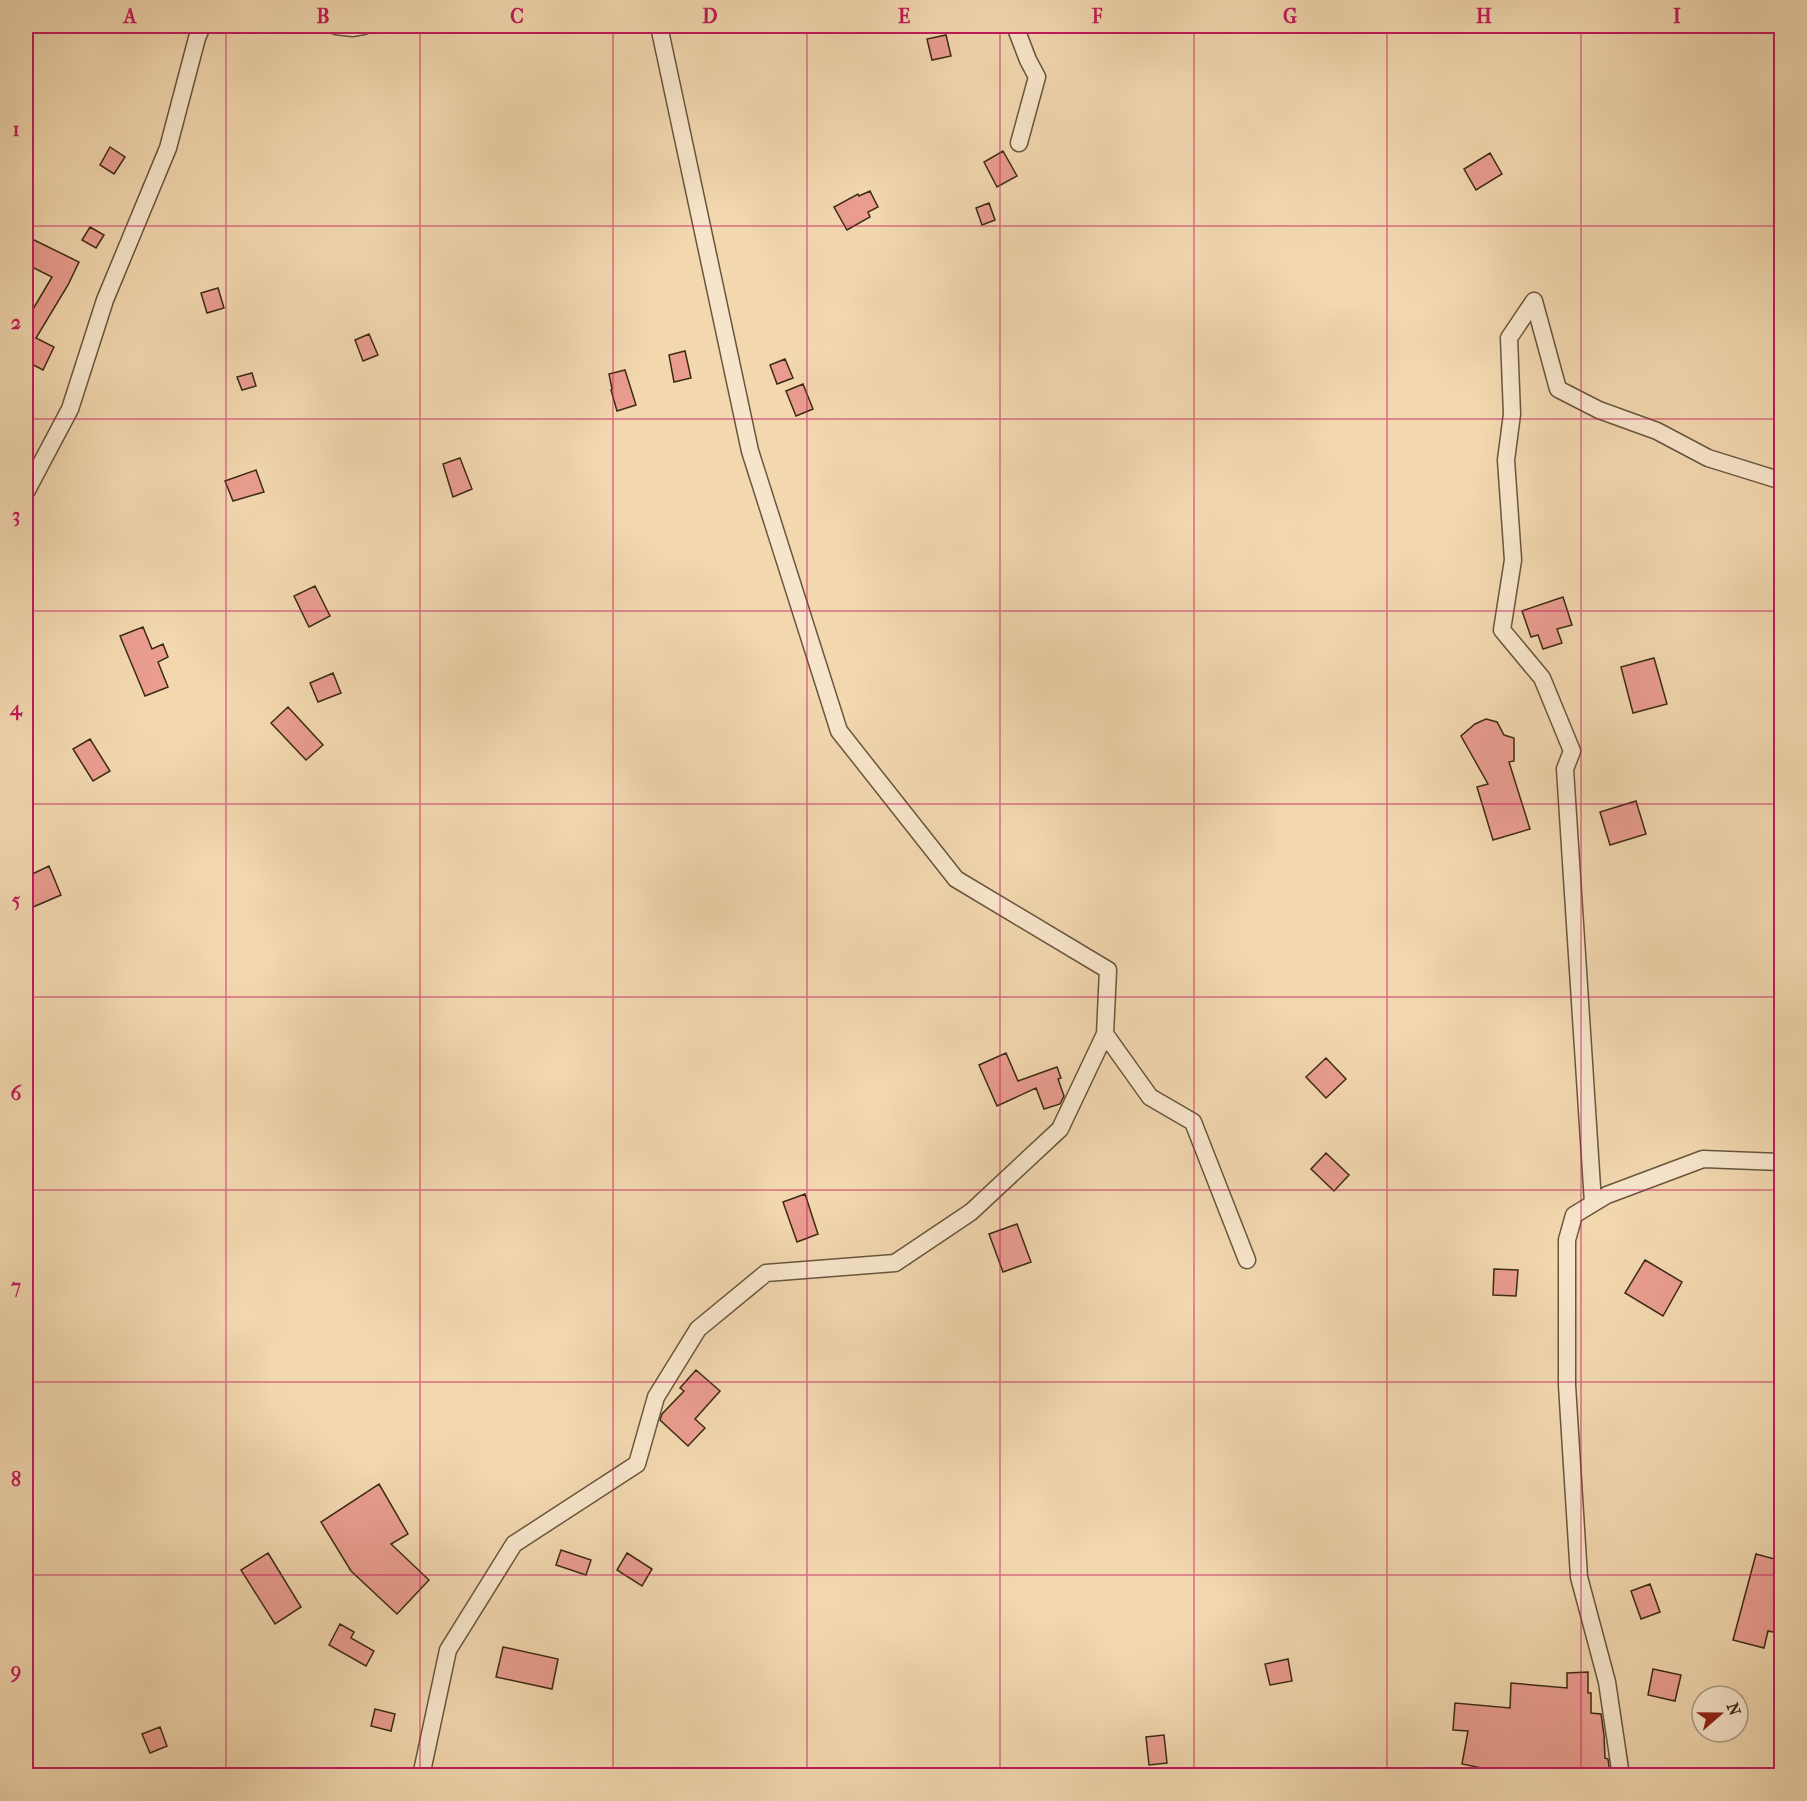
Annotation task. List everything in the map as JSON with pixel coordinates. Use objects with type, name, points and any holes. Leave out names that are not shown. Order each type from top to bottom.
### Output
[{"type":"street","points":[[26,492],[70,409],[105,300],[168,148],[202,26]]},
{"type":"street","points":[[336,26],[353,28],[363,26]]},
{"type":"street","points":[[421,1776],[448,1650],[514,1544],[637,1464],[656,1397],[698,1329],[766,1273],[895,1263],[971,1212],[1060,1129],[1105,1034],[1108,970],[956,879],[839,731],[750,451],[659,26]]},
{"type":"street","points":[[1015,26],[1037,77],[1019,143]]},
{"type":"street","points":[[1593,1203],[1565,770],[1572,751],[1542,678],[1502,630],[1513,560],[1506,460],[1512,414],[1509,338],[1534,301],[1558,389],[1599,410],[1657,431],[1708,458],[1782,481]]},
{"type":"street","points":[[1105,1034],[1150,1096],[1193,1122],[1247,1260]]},
{"type":"street","points":[[1621,1776],[1608,1682],[1579,1577],[1567,1385],[1567,1240],[1574,1215],[1593,1203],[1607,1195],[1703,1159],[1782,1162]]},
{"type":"building","points":[[946,35],[951,56],[932,60],[927,39]]},
{"type":"building","points":[[110,147],[125,157],[114,174],[100,165]]},
{"type":"building","points":[[1003,151],[1017,176],[997,187],[984,162]]},
{"type":"building","points":[[1490,153],[1502,174],[1476,190],[1464,169]]},
{"type":"building","points":[[870,191],[878,207],[868,212],[870,217],[847,230],[834,207],[858,194],[859,196]]},
{"type":"building","points":[[989,203],[995,220],[982,225],[976,208]]},
{"type":"building","points":[[90,227],[104,235],[96,248],[82,240]]},
{"type":"building","points":[[32,239],[79,262],[36,338],[54,347],[43,370],[26,361],[26,321],[52,277],[26,264],[26,253]]},
{"type":"building","points":[[218,288],[224,308],[207,313],[201,293]]},
{"type":"building","points":[[369,334],[378,355],[363,361],[355,340]]},
{"type":"building","points":[[685,351],[691,378],[674,382],[669,355]]},
{"type":"building","points":[[785,359],[793,378],[777,384],[770,365]]},
{"type":"building","points":[[625,370],[636,405],[617,411],[609,374]]},
{"type":"building","points":[[252,373],[256,386],[242,390],[237,377]]},
{"type":"building","points":[[803,384],[813,409],[796,416],[786,391]]},
{"type":"building","points":[[460,458],[472,489],[453,497],[443,464]]},
{"type":"building","points":[[256,470],[264,492],[233,501],[225,481]]},
{"type":"building","points":[[315,586],[330,616],[309,627],[294,596]]},
{"type":"building","points":[[1563,597],[1572,625],[1557,629],[1562,643],[1543,649],[1538,635],[1531,637],[1522,611]]},
{"type":"building","points":[[143,627],[152,649],[163,644],[168,657],[158,662],[168,687],[145,696],[120,636]]},
{"type":"building","points":[[1654,658],[1667,704],[1633,713],[1621,667]]},
{"type":"building","points":[[333,673],[341,693],[318,702],[310,683]]},
{"type":"building","points":[[288,707],[323,745],[306,760],[271,723]]},
{"type":"building","points":[[1486,719],[1497,722],[1504,735],[1514,738],[1514,761],[1509,762],[1530,829],[1493,840],[1477,787],[1488,784],[1461,736],[1475,724]]},
{"type":"building","points":[[90,739],[110,771],[93,781],[73,749]]},
{"type":"building","points":[[1636,801],[1646,834],[1610,845],[1600,812]]},
{"type":"building","points":[[49,866],[61,895],[26,910],[26,877]]},
{"type":"building","points":[[1006,1053],[1018,1081],[1057,1067],[1061,1078],[1058,1079],[1064,1096],[1060,1104],[1044,1109],[1036,1088],[997,1106],[979,1065]]},
{"type":"building","points":[[1326,1058],[1346,1079],[1326,1098],[1306,1077]]},
{"type":"building","points":[[1326,1153],[1349,1175],[1334,1191],[1311,1169]]},
{"type":"building","points":[[805,1194],[818,1234],[797,1242],[783,1202]]},
{"type":"building","points":[[1017,1224],[1031,1262],[1003,1272],[989,1234]]},
{"type":"building","points":[[1645,1260],[1682,1282],[1663,1316],[1625,1293]]},
{"type":"building","points":[[1494,1269],[1518,1270],[1516,1296],[1493,1295]]},
{"type":"building","points":[[696,1370],[720,1391],[695,1419],[705,1428],[688,1446],[660,1420],[662,1414],[684,1391],[680,1388]]},
{"type":"building","points":[[379,1484],[408,1534],[391,1544],[429,1580],[397,1614],[351,1571],[321,1522]]},
{"type":"building","points":[[561,1550],[591,1560],[586,1575],[556,1565]]},
{"type":"building","points":[[268,1553],[301,1607],[275,1624],[241,1570]]},
{"type":"building","points":[[627,1553],[652,1569],[642,1586],[617,1570]]},
{"type":"building","points":[[1756,1554],[1782,1561],[1782,1582],[1774,1610],[1782,1611],[1782,1634],[1768,1631],[1764,1648],[1733,1640]]},
{"type":"building","points":[[1650,1584],[1660,1612],[1641,1619],[1631,1591]]},
{"type":"building","points":[[340,1624],[354,1632],[351,1638],[374,1651],[366,1666],[329,1645]]},
{"type":"building","points":[[503,1647],[558,1659],[552,1689],[496,1677]]},
{"type":"building","points":[[1288,1659],[1292,1681],[1270,1685],[1265,1664]]},
{"type":"building","points":[[1653,1669],[1681,1675],[1675,1701],[1648,1695]]},
{"type":"building","points":[[1588,1672],[1591,1713],[1601,1714],[1605,1758],[1608,1759],[1609,1767],[1607,1776],[1521,1776],[1462,1764],[1468,1731],[1453,1730],[1455,1703],[1510,1708],[1511,1683],[1567,1688],[1567,1673]]},
{"type":"building","points":[[375,1709],[395,1714],[391,1731],[371,1726]]},
{"type":"building","points":[[160,1727],[167,1746],[150,1753],[142,1734]]},
{"type":"building","points":[[1164,1735],[1167,1763],[1149,1765],[1146,1737]]}]
